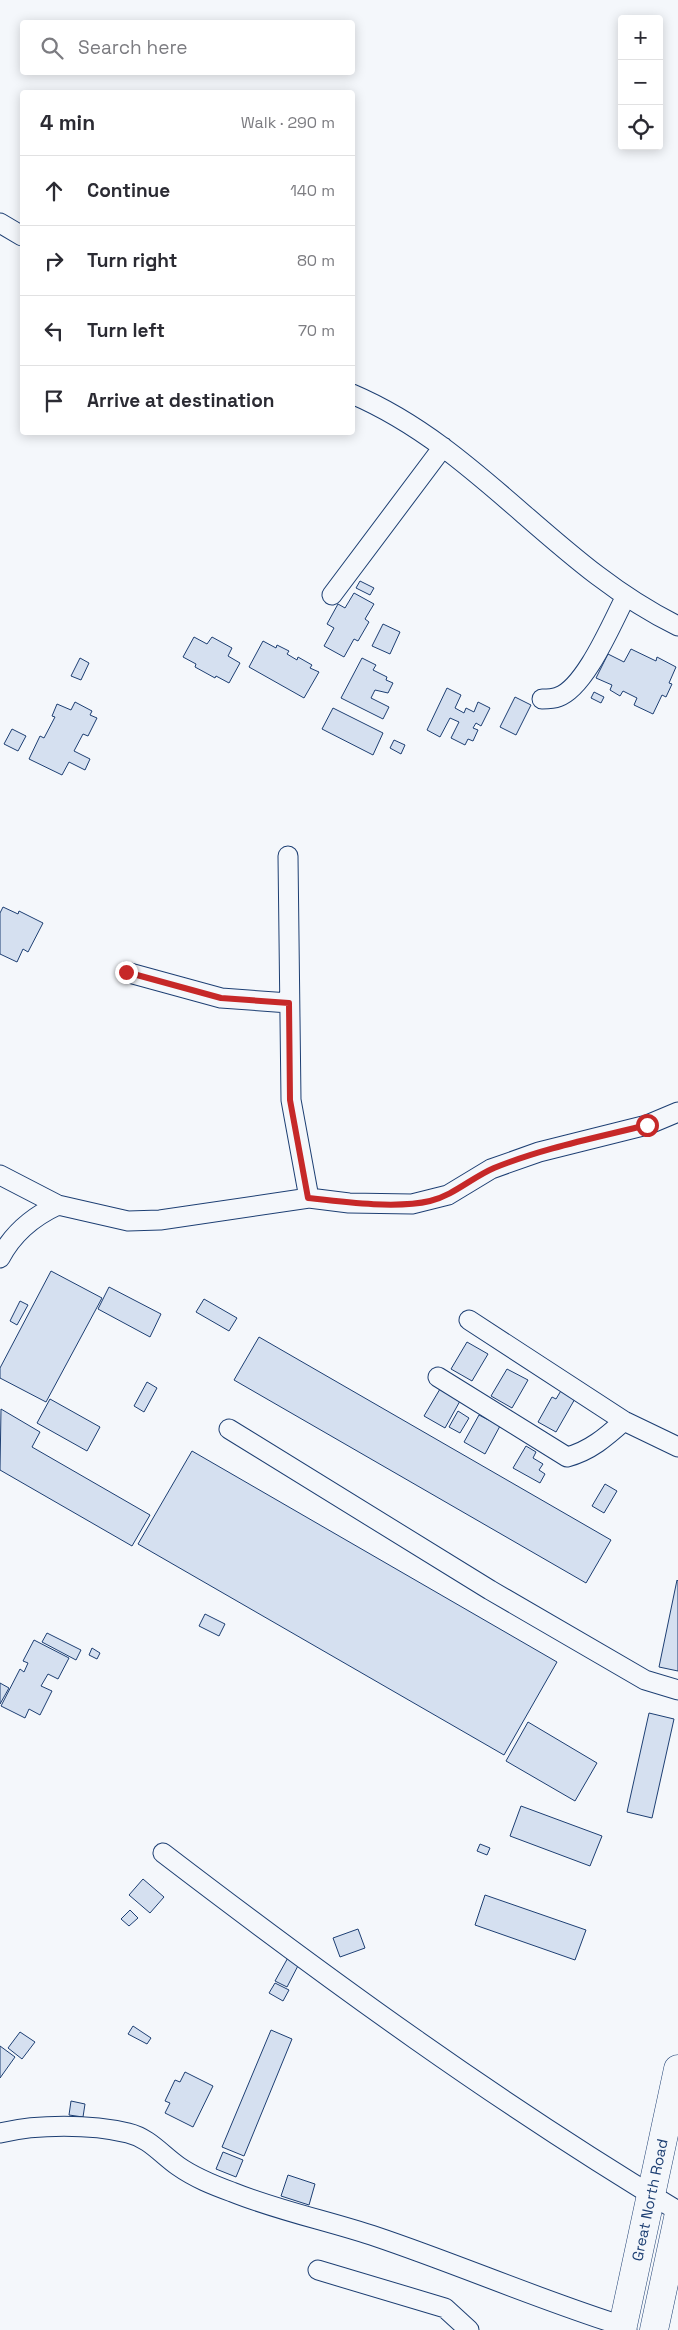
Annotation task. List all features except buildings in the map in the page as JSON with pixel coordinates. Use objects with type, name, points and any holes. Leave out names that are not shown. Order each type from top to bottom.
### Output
[{"type":"highway","name":"Great North Road","points":[[624,2329],[678,2069]]},
{"type":"highway","name":"Great North Road","points":[[654,2330],[678,2218]]},
{"type":"street","points":[[0,223],[20,235]]},
{"type":"street","points":[[355,396],[398,418],[443,447],[482,477],[568,554],[625,598],[678,626]]},
{"type":"street","points":[[332,595],[443,447]]},
{"type":"street","points":[[542,699],[559,697],[576,683],[591,664],[625,598]]},
{"type":"street","points":[[288,856],[290,1100],[308,1198]]},
{"type":"street","points":[[126,972],[221,998],[289,1003]]},
{"type":"street","points":[[0,1174],[58,1204],[128,1221],[160,1220],[308,1198],[349,1203],[412,1204],[448,1195],[491,1169],[539,1152],[647,1125],[678,1112]]},
{"type":"street","points":[[0,1258],[8,1243],[34,1216],[58,1204]]},
{"type":"street","points":[[469,1320],[624,1421],[678,1447]]},
{"type":"street","points":[[438,1377],[567,1458],[582,1454],[599,1443],[624,1421]]},
{"type":"street","points":[[229,1429],[525,1610],[644,1680],[678,1690]]},
{"type":"street","points":[[163,1853],[292,1951],[466,2076],[678,2211]]},
{"type":"street","points":[[0,2133],[17,2129],[58,2127],[100,2129],[141,2136],[178,2166],[201,2180],[250,2200],[378,2237],[624,2329]]},
{"type":"street","points":[[318,2270],[445,2308],[469,2330]]},
{"type":"route","points":[[126,972],[221,998],[289,1003],[290,1100],[308,1198],[349,1203],[412,1204],[429,1201],[448,1195],[491,1169],[539,1152],[647,1125]]}]
